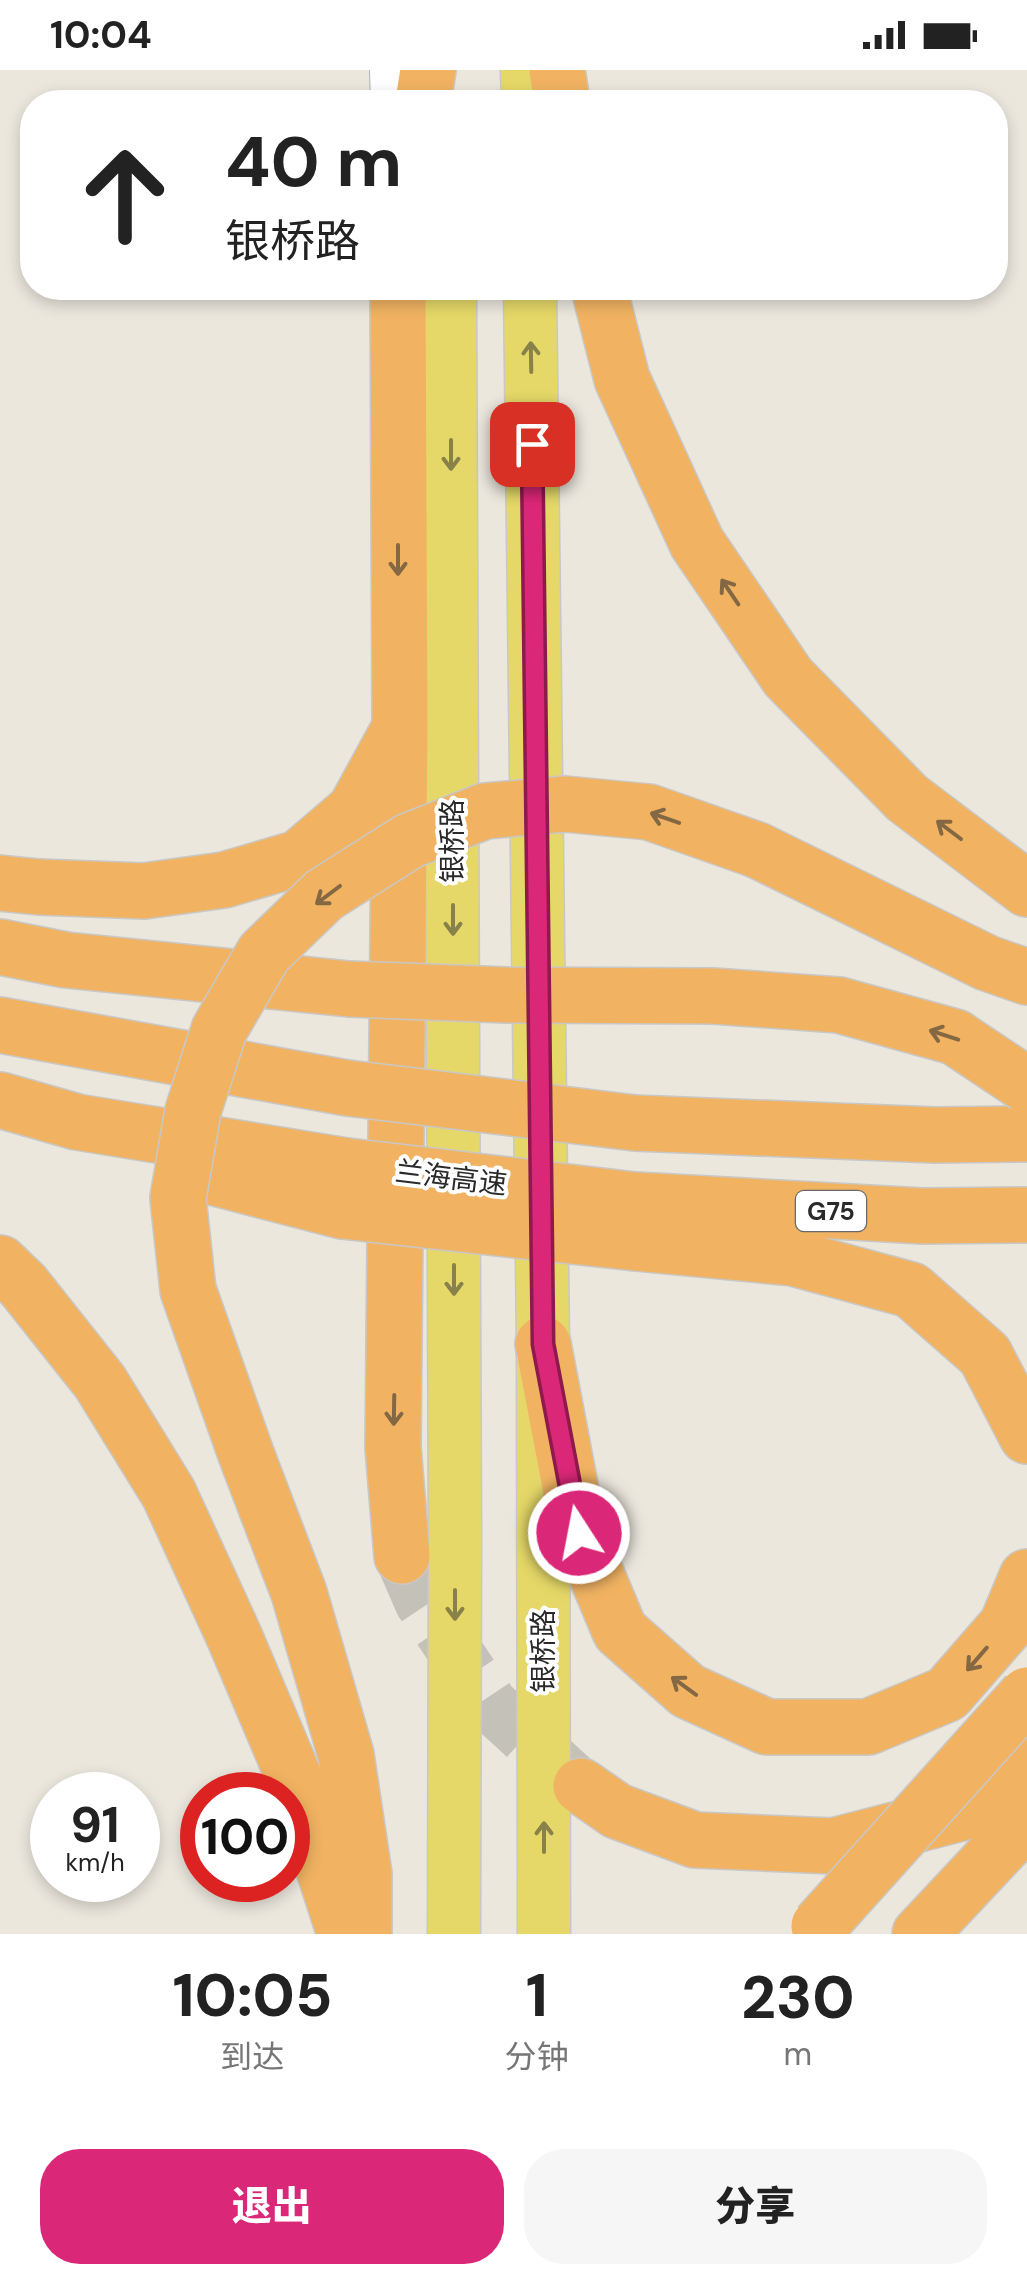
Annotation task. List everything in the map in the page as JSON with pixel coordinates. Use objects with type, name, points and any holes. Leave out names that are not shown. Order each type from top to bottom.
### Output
[{"type":"highway","points":[[397,300],[400,728],[393,1446],[402,1556]]},
{"type":"highway","points":[[602,300],[622,378],[697,542],[788,678],[907,798],[1027,889]]},
{"type":"highway","points":[[0,883],[144,891],[224,880],[299,858],[355,810],[400,728]]},
{"type":"highway","points":[[364,1934],[364,1874],[346,1755],[299,1594],[188,1290],[178,1198],[193,1111],[219,1030],[264,953],[324,896],[409,841],[485,811],[565,804],[648,812],[757,850],[987,964],[1027,977]]},
{"type":"highway","points":[[0,947],[66,960],[349,989],[714,996],[839,1005],[955,1036],[1027,1084]]},
{"type":"highway","points":[[0,1025],[346,1088],[635,1123],[935,1135],[1027,1134]]},
{"type":"highway","name":"兰海高速","points":[[0,1100],[345,1189],[636,1222],[1027,1214]]},
{"type":"highway","points":[[636,1222],[912,1290],[984,1355],[1027,1436]]},
{"type":"highway","points":[[0,1263],[23,1284],[100,1382],[170,1494],[295,1780],[345,1934]]},
{"type":"highway","points":[[543,1344],[579,1533],[620,1631],[688,1692],[766,1727],[868,1727],[947,1694],[1007,1625],[1027,1577]]},
{"type":"highway","points":[[816,1930],[1027,1695]]},
{"type":"highway","points":[[581,1786],[617,1811],[695,1840],[833,1846],[960,1813],[1027,1766]]},
{"type":"highway","points":[[920,1934],[1027,1820]]},
{"type":"main road","name":"银桥路","points":[[450,300],[454,1934]]},
{"type":"main road","name":"银桥路","points":[[530,300],[543,1344],[544,1934]]},
{"type":"tunnel","points":[[402,1556],[422,1602],[491,1705],[574,1781]]},
{"type":"route","points":[[532,444],[543,1344],[579,1533]]}]
